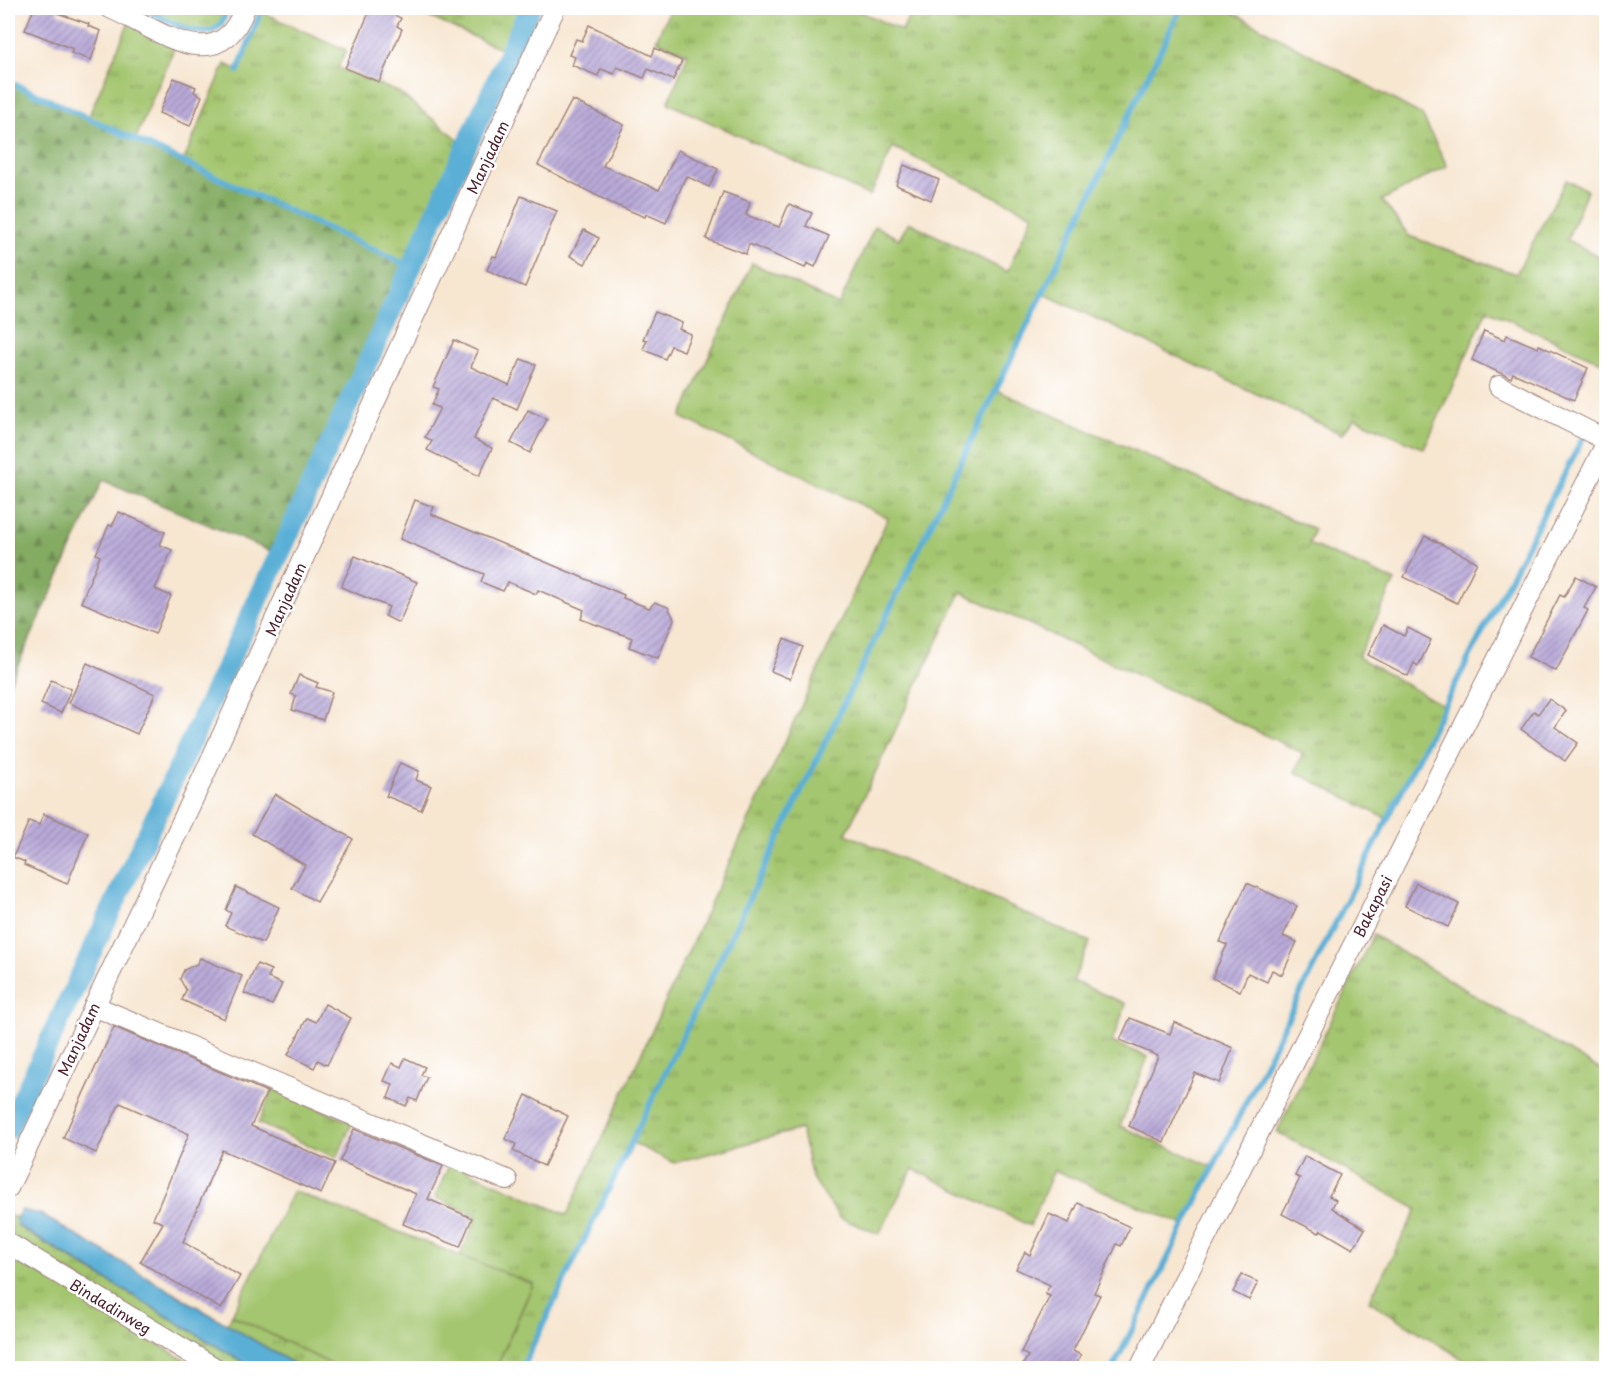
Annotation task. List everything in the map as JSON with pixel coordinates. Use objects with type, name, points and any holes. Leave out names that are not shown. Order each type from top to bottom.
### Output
[{"type":"street","points":[[110,8],[172,38],[196,47],[207,47],[233,33],[245,8]]},
{"type":"street","name":"Manjadam","points":[[8,1188],[210,764],[555,8]]},
{"type":"street","points":[[1499,386],[1606,440]]},
{"type":"street","name":"Bakapasi","points":[[1140,1368],[1606,444]]},
{"type":"street","points":[[94,1006],[507,1180]]},
{"type":"street","name":"Bindadinweg","points":[[8,1243],[215,1368]]},
{"type":"green space","points":[[142,8],[227,8],[220,25],[204,32],[182,27]]},
{"type":"green space","points":[[409,8],[530,8],[510,53]]},
{"type":"green space","points":[[671,8],[853,8],[902,31],[913,8],[1236,8],[1234,13],[1422,115],[1447,166],[1382,200],[1409,236],[1516,274],[1566,180],[1587,190],[1567,240],[1606,260],[1606,364],[1487,310],[1424,449],[1355,418],[1342,434],[1042,293],[996,390],[1314,529],[1309,544],[1395,581],[1358,657],[1444,706],[1387,819],[1295,772],[1303,753],[961,592],[846,834],[1090,942],[1073,981],[1126,1004],[1112,1042],[1148,1057],[1120,1126],[1213,1167],[1184,1225],[1054,1170],[1030,1226],[913,1169],[879,1234],[840,1218],[812,1178],[801,1129],[674,1163],[631,1142],[522,1368],[496,1368],[533,1285],[460,1256],[477,1216],[435,1197],[450,1163],[567,1215],[888,518],[681,417],[752,263],[839,305],[875,226],[899,239],[909,222],[1007,272],[1033,215],[893,147],[870,196],[668,103],[688,54],[656,40]]},
{"type":"green space","points":[[261,12],[346,50],[338,68],[398,92],[467,146],[413,268],[183,162],[225,64],[238,70]]},
{"type":"green space","points":[[130,20],[176,44],[135,140],[88,118]]},
{"type":"green space","points":[[8,81],[413,268],[279,555],[103,480],[8,687]]},
{"type":"green space","points":[[1373,935],[1604,1072],[1606,1068],[1606,1368],[1477,1368],[1369,1301],[1417,1209],[1277,1132]]},
{"type":"green space","points":[[273,1089],[352,1123],[337,1158],[258,1123]]},
{"type":"green space","points":[[293,1191],[533,1284],[496,1368],[339,1368],[232,1315]]},
{"type":"green space","points":[[10,1215],[16,1218],[18,1226],[28,1233],[253,1368],[229,1368],[21,1243],[11,1236]]},
{"type":"green space","points":[[8,1254],[198,1368],[8,1368]]},
{"type":"green space","points":[[232,1315],[339,1368],[301,1368],[227,1325]]},
{"type":"water","points":[[22,1210],[40,1214],[301,1368],[253,1368],[18,1226],[16,1218]]},
{"type":"building","points":[[34,8],[59,8],[57,13],[89,24],[88,26],[101,31],[91,60],[71,53],[73,49],[25,30]]},
{"type":"building","points":[[371,8],[378,8],[401,18],[397,26],[402,29],[379,82],[345,68]]},
{"type":"building","points":[[589,25],[652,56],[655,48],[682,61],[673,80],[648,69],[644,78],[617,67],[614,74],[601,69],[598,76],[572,65],[575,57],[569,55],[576,39],[582,41]]},
{"type":"building","points":[[174,78],[196,87],[194,92],[202,96],[190,126],[159,113]]},
{"type":"building","points":[[572,100],[624,125],[603,166],[659,190],[678,150],[718,169],[709,187],[686,176],[666,223],[611,203],[538,165]]},
{"type":"building","points":[[904,165],[939,180],[931,200],[896,185]]},
{"type":"building","points":[[723,192],[750,202],[746,215],[779,227],[789,204],[812,213],[806,226],[829,236],[815,267],[807,263],[805,268],[749,244],[746,254],[706,239]]},
{"type":"building","points":[[521,196],[557,211],[525,287],[487,270],[493,256],[496,257]]},
{"type":"building","points":[[584,230],[599,238],[585,264],[570,256]]},
{"type":"building","points":[[655,312],[682,323],[679,329],[691,334],[684,351],[671,346],[665,359],[643,349],[647,340],[643,339]]},
{"type":"building","points":[[1484,331],[1505,340],[1507,335],[1538,348],[1539,345],[1588,368],[1574,400],[1513,373],[1511,378],[1472,360]]},
{"type":"building","points":[[454,340],[478,351],[471,367],[509,385],[521,359],[536,365],[517,409],[493,398],[474,439],[492,448],[479,476],[427,450],[432,441],[425,437],[440,408],[432,405],[439,389],[433,387]]},
{"type":"building","points":[[528,410],[547,419],[530,453],[511,443]]},
{"type":"building","points":[[415,500],[434,507],[431,514],[624,595],[623,598],[649,608],[655,602],[668,607],[674,619],[658,658],[629,647],[632,638],[581,619],[584,610],[538,590],[536,594],[508,582],[503,591],[481,582],[484,574],[400,539]]},
{"type":"building","points":[[119,512],[165,532],[160,545],[172,550],[155,589],[171,596],[155,634],[81,602],[100,556],[96,554],[109,525],[112,526]]},
{"type":"building","points":[[1425,536],[1477,562],[1457,603],[1404,577]]},
{"type":"building","points":[[355,556],[417,582],[399,623],[385,616],[389,607],[341,587]]},
{"type":"building","points":[[1576,576],[1596,587],[1584,608],[1588,610],[1556,671],[1528,657],[1560,595],[1564,597]]},
{"type":"building","points":[[1383,625],[1404,636],[1408,628],[1431,640],[1418,666],[1414,663],[1408,676],[1368,655]]},
{"type":"building","points":[[784,639],[803,647],[790,679],[771,671]]},
{"type":"building","points":[[87,663],[155,694],[137,734],[69,703]]},
{"type":"building","points":[[299,675],[318,683],[316,687],[332,692],[323,720],[292,710],[296,696],[291,694]]},
{"type":"building","points":[[51,680],[71,689],[61,713],[41,704]]},
{"type":"building","points":[[1549,699],[1566,711],[1555,727],[1578,743],[1565,761],[1521,729],[1534,711],[1538,714]]},
{"type":"building","points":[[400,763],[419,771],[416,780],[431,786],[421,810],[386,796]]},
{"type":"building","points":[[275,794],[353,839],[317,902],[292,888],[305,865],[252,834]]},
{"type":"building","points":[[44,814],[88,833],[67,884],[24,865],[25,862],[13,857],[29,821],[39,825]]},
{"type":"building","points":[[1247,883],[1297,906],[1283,936],[1297,942],[1282,975],[1272,970],[1267,982],[1248,973],[1240,991],[1212,978],[1227,945],[1220,942]]},
{"type":"building","points":[[1416,883],[1459,904],[1448,927],[1405,906]]},
{"type":"building","points":[[236,887],[279,907],[263,943],[225,926],[231,913],[226,910]]},
{"type":"building","points":[[200,958],[242,976],[224,1019],[182,1000],[186,990],[180,979],[184,970],[197,964]]},
{"type":"building","points":[[257,964],[271,970],[268,978],[282,984],[272,1005],[244,993]]},
{"type":"building","points":[[325,1004],[351,1018],[327,1065],[318,1060],[314,1068],[288,1055],[307,1018],[316,1022]]},
{"type":"building","points":[[1130,1018],[1170,1034],[1174,1022],[1233,1048],[1219,1083],[1195,1073],[1164,1142],[1129,1126],[1158,1056],[1120,1040]]},
{"type":"building","points":[[114,1027],[267,1092],[251,1126],[335,1163],[321,1194],[222,1150],[183,1242],[240,1276],[221,1309],[140,1262],[163,1223],[153,1219],[189,1134],[120,1103],[96,1153],[63,1138]]},
{"type":"building","points":[[405,1058],[425,1067],[421,1075],[427,1077],[417,1101],[410,1098],[406,1106],[388,1098],[393,1084],[384,1081],[392,1063],[401,1067]]},
{"type":"building","points":[[526,1095],[568,1116],[544,1166],[513,1151],[516,1144],[505,1139]]},
{"type":"building","points":[[354,1129],[443,1166],[428,1199],[472,1218],[460,1247],[403,1224],[416,1194],[340,1161]]},
{"type":"building","points":[[1305,1156],[1340,1175],[1329,1196],[1336,1200],[1332,1208],[1365,1229],[1353,1249],[1321,1230],[1319,1233],[1282,1214],[1300,1178],[1295,1176]]},
{"type":"building","points":[[1078,1203],[1130,1227],[1121,1246],[1117,1244],[1094,1293],[1100,1295],[1073,1351],[1081,1355],[1074,1368],[1021,1368],[1028,1356],[1021,1352],[1050,1296],[1045,1294],[1050,1285],[1016,1269],[1025,1252],[1030,1255],[1049,1214],[1069,1223]]},
{"type":"building","points":[[1242,1275],[1258,1282],[1249,1300],[1233,1292]]},
{"type":"waterway","points":[[142,8],[182,27],[204,32],[220,25],[227,8]]},
{"type":"waterway","points":[[238,71],[262,8]]},
{"type":"waterway","points":[[8,1129],[279,555],[530,8]]},
{"type":"waterway","points":[[522,1368],[1181,8]]},
{"type":"waterway","points":[[8,81],[413,268]]},
{"type":"waterway","points":[[1113,1368],[1444,706],[1584,436]]}]
